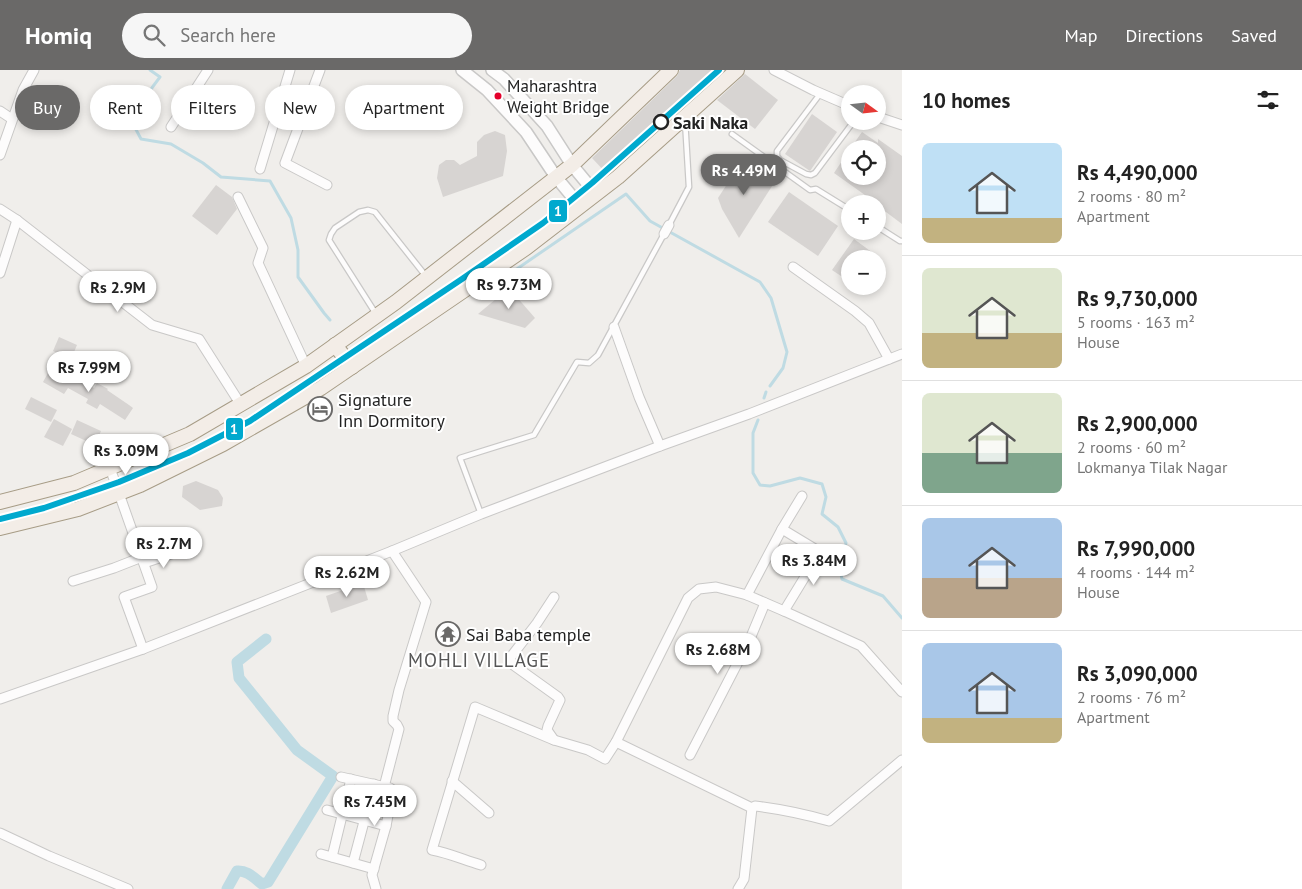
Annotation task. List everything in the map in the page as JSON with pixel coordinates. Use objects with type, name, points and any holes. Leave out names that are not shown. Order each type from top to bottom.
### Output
[{"type":"main road","points":[[0,502],[74,483],[190,434],[306,366],[427,277],[556,177],[672,70]]},
{"type":"main road","points":[[0,528],[78,509],[140,485],[223,444],[321,388],[526,248],[618,177],[736,70]]},
{"type":"main road","points":[[335,345],[352,367]]},
{"type":"street","points":[[0,156],[23,90],[34,70]]},
{"type":"street","points":[[198,85],[208,70]]},
{"type":"street","points":[[260,169],[290,70]]},
{"type":"street","points":[[320,70],[285,163],[327,185]]},
{"type":"street","points":[[462,70],[487,90],[526,132],[556,177],[580,206]]},
{"type":"street","points":[[492,70],[504,79],[547,126],[572,164],[596,194]]},
{"type":"street","points":[[774,70],[820,94],[841,102]]},
{"type":"street","points":[[0,111],[12,119]]},
{"type":"street","points":[[886,119],[902,124]]},
{"type":"street","points":[[238,197],[264,248],[258,263],[306,366]]},
{"type":"street","points":[[0,209],[152,324],[199,339],[242,405]]},
{"type":"street","points":[[0,273],[17,220]]},
{"type":"street","points":[[664,234],[669,226]]},
{"type":"street","points":[[793,267],[869,323],[889,359]]},
{"type":"street","points":[[614,327],[639,397],[660,446]]},
{"type":"street","points":[[0,699],[143,649],[481,514],[749,414],[902,354]]},
{"type":"street","points":[[110,468],[152,586],[124,597],[143,649]]},
{"type":"street","points":[[747,595],[802,496]]},
{"type":"street","points":[[782,529],[820,552],[784,611]]},
{"type":"street","points":[[384,787],[398,729],[392,716],[426,602],[392,550]]},
{"type":"street","points":[[74,581],[114,568],[178,552]]},
{"type":"street","points":[[481,865],[451,854],[432,850],[475,707],[554,740],[588,750],[605,759],[616,742],[688,598],[699,590],[716,587],[747,595],[861,646],[902,692]]},
{"type":"street","points":[[554,597],[510,658],[512,664],[560,700],[547,730],[554,740]]},
{"type":"street","points":[[690,755],[750,639],[765,603]]},
{"type":"street","points":[[616,742],[752,808],[755,806],[771,808],[829,821],[902,760]]},
{"type":"street","points":[[341,777],[393,790],[386,826],[372,875],[376,889]]},
{"type":"street","points":[[332,857],[351,779]]},
{"type":"street","points":[[452,781],[489,813]]},
{"type":"street","points":[[353,863],[374,784]]},
{"type":"street","points":[[738,889],[744,879],[752,808]]},
{"type":"street","points":[[327,810],[386,826]]},
{"type":"street","points":[[0,833],[128,889]]},
{"type":"street","points":[[321,854],[374,869]]},
{"type":"lane","points":[[820,94],[777,151],[777,156],[780,160],[806,174],[815,174],[847,130]]},
{"type":"lane","points":[[669,226],[689,187],[685,117]]},
{"type":"lane","points":[[732,134],[810,190],[816,189],[841,204]]},
{"type":"lane","points":[[376,315],[329,240],[335,228],[359,212],[368,210],[375,212],[427,277]]},
{"type":"lane","points":[[886,232],[902,241]]},
{"type":"lane","points":[[481,514],[460,458],[534,435],[577,362],[589,363],[598,355],[664,234]]},
{"type":"building","points":[[680,70],[724,70],[607,174],[592,158],[677,76]]},
{"type":"building","points":[[745,74],[778,100],[755,129],[717,100]]},
{"type":"building","points":[[812,114],[837,132],[810,171],[785,154]]},
{"type":"building","points":[[495,131],[505,135],[507,151],[503,176],[443,197],[437,178],[439,165],[446,160],[454,160],[460,165],[477,156],[477,142],[484,135]]},
{"type":"building","points":[[862,132],[874,140],[856,140]]},
{"type":"building","points":[[886,145],[902,156],[902,224],[886,212],[886,195],[865,195],[851,185],[886,185]]},
{"type":"building","points":[[742,161],[774,183],[739,238],[722,209],[718,198]]},
{"type":"building","points":[[841,162],[841,178],[834,173]]},
{"type":"building","points":[[216,185],[232,197],[237,209],[217,235],[192,216]]},
{"type":"building","points":[[789,192],[838,226],[818,256],[768,222]]},
{"type":"building","points":[[853,240],[855,240],[869,250],[846,250]]},
{"type":"building","points":[[841,257],[841,276],[832,270]]},
{"type":"building","points":[[509,288],[535,318],[525,328],[478,314]]},
{"type":"building","points":[[59,337],[77,345],[71,359],[53,351]]},
{"type":"building","points":[[62,368],[94,388],[97,383],[108,389],[133,408],[125,420],[100,404],[97,409],[86,403],[88,399],[68,388],[64,394],[43,382],[48,373],[56,378]]},
{"type":"building","points":[[31,397],[57,410],[51,422],[25,409]]},
{"type":"building","points":[[54,419],[72,429],[63,446],[44,437]]},
{"type":"building","points":[[77,420],[101,431],[95,445],[71,434]]},
{"type":"building","points":[[196,481],[218,490],[223,498],[222,506],[200,510],[182,497],[183,486]]},
{"type":"building","points":[[363,583],[368,600],[331,613],[326,596]]},
{"type":"waterway","points":[[150,70],[160,77],[144,99],[132,122],[141,139],[171,144],[203,163],[221,177],[270,181],[291,218],[298,250],[298,277],[330,320]]},
{"type":"waterway","points":[[489,281],[508,275],[626,194],[650,221],[760,282],[771,298],[787,352],[783,368],[770,386]]},
{"type":"waterway","points":[[764,398],[766,392]]},
{"type":"waterway","points":[[758,420],[753,433],[753,473],[760,485],[770,486],[800,478],[822,484],[826,497],[822,514],[838,527],[846,543],[840,570],[842,579],[883,596],[902,618]]},
{"type":"waterway","points":[[227,889],[237,871],[247,873],[262,884],[268,882],[333,776],[297,750],[239,678],[237,662],[266,639]]},
{"type":"transit line","name":"1","points":[[0,519],[44,508],[119,482],[188,453],[250,421],[543,223],[592,183],[719,70]]},
{"type":"place","name":"Maharashtra Weight Bridge","points":[[498,96]]},
{"type":"place","name":"Saki Naka","points":[[661,122]]},
{"type":"place","name":"Signature Inn Dormitory","points":[[320,409]]},
{"type":"place","name":"Sai Baba temple","points":[[448,634]]},
{"type":"district","name":"MOHLI VILLAGE","points":[[479,660]]}]
